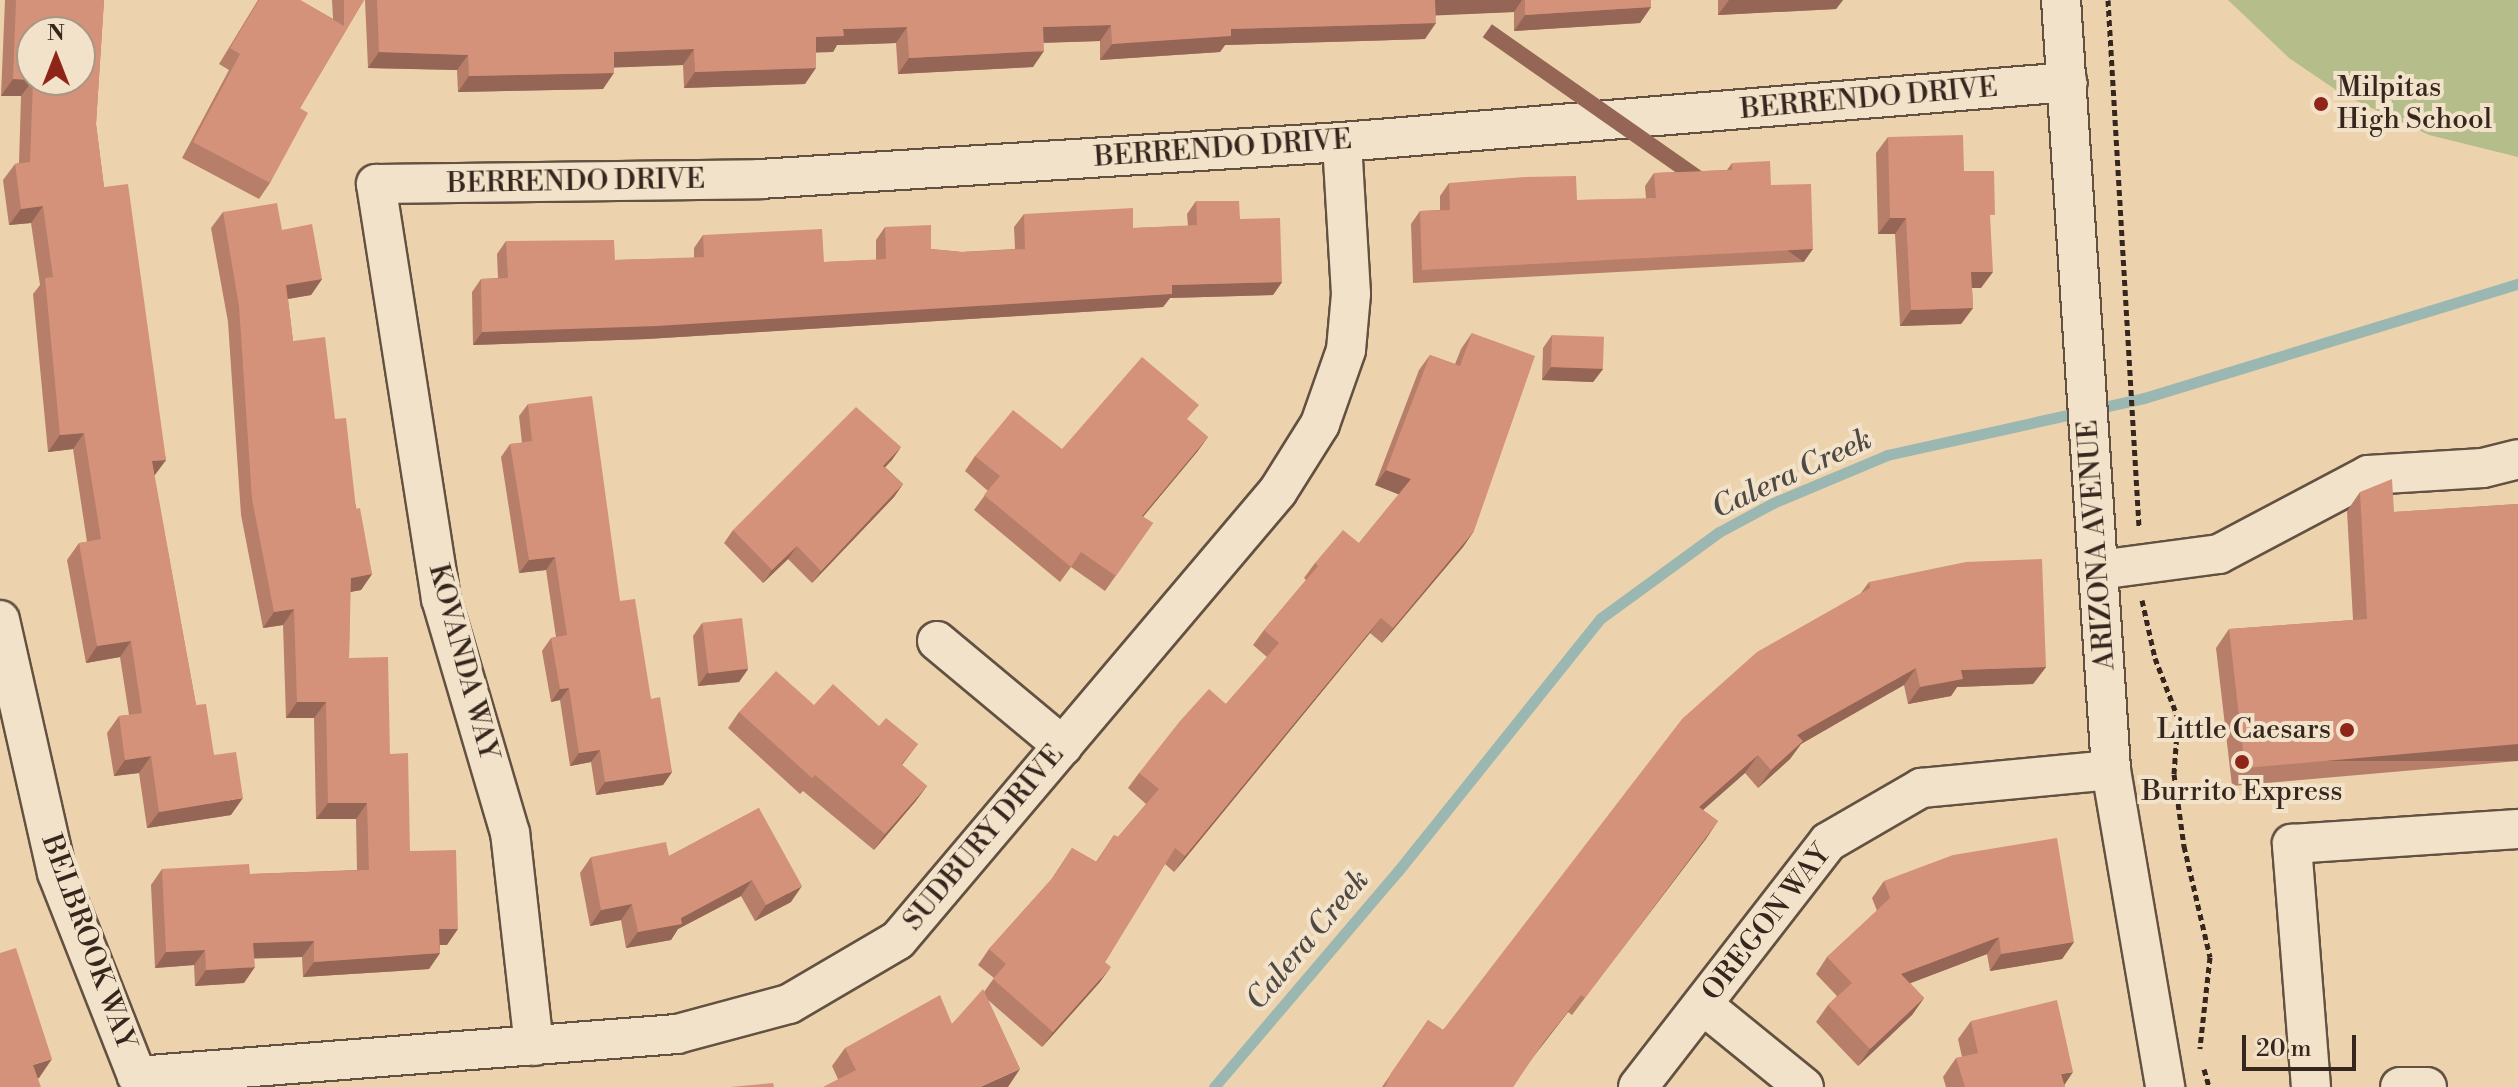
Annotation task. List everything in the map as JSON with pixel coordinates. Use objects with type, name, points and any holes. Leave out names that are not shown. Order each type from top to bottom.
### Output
[{"type":"street","name":"ARIZONA AVENUE","points":[[2061,0],[2111,770],[2165,1087]]},
{"type":"street","name":"BERRENDO DRIVE","points":[[376,184],[760,179],[1342,142],[2068,82]]},
{"type":"street","name":"SUDBURY DRIVE","points":[[137,1076],[677,1034],[789,1004],[898,940],[1278,491],[1320,424],[1346,350],[1351,294],[1342,142]]},
{"type":"street","name":"KOVANDA WAY","points":[[376,184],[441,599],[510,833],[534,1046]]},
{"type":"street","points":[[2099,570],[2219,554],[2368,475],[2483,468],[2518,459]]},
{"type":"street","name":"BELBROOK WAY","points":[[0,620],[57,873],[137,1076]]},
{"type":"street","points":[[937,641],[1063,746]]},
{"type":"street","name":"OREGON WAY","points":[[1638,1087],[1828,842],[1921,788],[2111,770]]},
{"type":"street","points":[[2311,1087],[2292,844],[2518,829]]},
{"type":"street","points":[[1703,1005],[1804,1087]]},
{"type":"street","points":[[2400,1087],[2427,1087]]},
{"type":"path","points":[[2108,0],[2140,565],[2155,658],[2178,718],[2174,774],[2182,832],[2210,957],[2200,1055],[2209,1087]]},
{"type":"green space","points":[[2228,0],[2518,0],[2518,157],[2429,135],[2342,94],[2289,58]]},
{"type":"building","points":[[16,0],[104,0],[96,124],[104,187],[128,184],[166,460],[152,461],[196,705],[206,704],[214,755],[236,752],[243,798],[159,812],[151,756],[125,760],[119,716],[142,713],[131,641],[97,646],[79,543],[101,539],[84,433],[60,435],[45,278],[53,277],[43,206],[21,209],[15,164],[30,162],[32,96],[96,96],[96,16],[16,16],[16,79],[13,79]]},
{"type":"building","points":[[259,0],[300,0],[344,26],[344,0],[364,0],[300,108],[308,113],[270,183],[193,142],[240,54],[230,48]]},
{"type":"building","points":[[377,0],[1435,0],[1436,23],[1231,29],[1231,36],[1112,44],[1111,25],[1043,27],[1044,51],[909,58],[907,27],[843,29],[844,36],[816,37],[816,68],[695,72],[694,49],[614,52],[614,73],[469,76],[468,55],[379,52]]},
{"type":"building","points":[[1525,0],[1651,0],[1651,7],[1525,15]]},
{"type":"building","points":[[1963,135],[1964,171],[1994,171],[1995,215],[1990,215],[1993,272],[1971,272],[1973,308],[1911,310],[1906,218],[1890,218],[1888,137]]},
{"type":"building","points":[[1770,161],[1771,185],[1811,184],[1813,249],[1422,270],[1420,211],[1450,210],[1449,183],[1576,176],[1577,200],[1656,198],[1654,173],[1732,170],[1732,163]]},
{"type":"building","points":[[1196,201],[1239,201],[1240,219],[1280,218],[1282,282],[1172,285],[1172,294],[657,326],[482,332],[481,279],[508,278],[506,241],[614,240],[615,260],[704,257],[703,235],[822,229],[824,262],[886,259],[885,227],[931,225],[931,249],[962,252],[1025,249],[1024,214],[1133,208],[1133,228],[1197,225]]},
{"type":"building","points":[[277,203],[282,230],[312,224],[322,279],[286,285],[293,341],[325,337],[335,419],[346,418],[356,509],[360,508],[372,574],[351,578],[349,658],[388,657],[390,754],[408,753],[410,851],[456,850],[458,929],[439,929],[440,953],[314,962],[314,941],[253,943],[255,967],[206,970],[205,950],[166,952],[162,869],[249,864],[250,874],[369,870],[367,803],[328,803],[326,702],[297,702],[294,609],[274,612],[252,499],[239,306],[223,212]]},
{"type":"building","points":[[1472,333],[1535,356],[1474,531],[1393,628],[1381,618],[1185,856],[1175,848],[1105,962],[1111,967],[1053,1032],[993,979],[1006,964],[989,949],[1055,875],[1072,848],[1097,862],[1114,835],[1118,837],[1159,789],[1139,773],[1180,721],[1209,689],[1226,704],[1279,643],[1264,630],[1318,566],[1315,563],[1343,530],[1359,543],[1411,479],[1386,470],[1430,355],[1460,366]]},
{"type":"building","points":[[1552,335],[1604,337],[1603,369],[1551,367]]},
{"type":"building","points":[[1142,357],[1199,405],[1187,419],[1208,437],[1142,516],[1153,523],[1116,576],[1081,552],[1071,567],[984,495],[1000,476],[975,456],[1013,410],[1062,449]]},
{"type":"building","points":[[592,396],[620,601],[635,599],[651,699],[660,697],[672,772],[605,782],[600,750],[579,753],[569,688],[560,689],[551,638],[567,635],[555,557],[529,560],[510,444],[532,441],[528,404]]},
{"type":"building","points":[[856,407],[901,447],[883,466],[903,484],[821,571],[797,546],[772,570],[733,530]]},
{"type":"building","points":[[2392,479],[2394,512],[2518,504],[2518,744],[2245,768],[2229,629],[2367,619],[2360,492]]},
{"type":"building","points":[[2042,559],[2046,667],[1961,670],[1963,679],[1920,687],[1916,668],[1797,735],[1803,741],[1771,770],[1758,755],[1699,807],[1718,821],[1585,998],[1581,995],[1543,1043],[1513,1087],[1385,1087],[1391,1073],[1428,1020],[1443,1030],[1682,719],[1757,652],[1870,588],[1869,582],[1966,562]]},
{"type":"building","points":[[742,618],[748,669],[709,673],[702,623]]},
{"type":"building","points":[[776,671],[814,705],[833,684],[879,726],[886,718],[918,744],[901,764],[927,786],[885,834],[815,775],[812,778],[739,712]]},
{"type":"building","points":[[759,808],[802,886],[766,905],[752,880],[681,918],[682,924],[638,932],[632,904],[601,910],[591,857],[666,842],[669,856]]},
{"type":"building","points":[[2057,838],[2074,942],[2001,954],[1999,937],[1901,974],[1924,998],[1870,1049],[1828,1005],[1852,983],[1827,957],[1890,898],[1884,881],[1953,855]]},
{"type":"building","points":[[16,948],[52,1059],[33,1065],[41,1087],[0,1087],[0,953]]},
{"type":"building","points":[[983,989],[1020,1069],[980,1087],[823,1087],[856,1070],[845,1048],[940,995],[952,1024]]},
{"type":"building","points":[[2057,1000],[2073,1072],[2061,1074],[2065,1087],[1965,1087],[1956,1058],[1978,1053],[1971,1021]]},
{"type":"building","points":[[773,1083],[774,1087],[731,1087]]},
{"type":"waterway","name":"Calera Creek","points":[[1214,1087],[1398,871],[1601,618],[1719,532],[1773,503],[1887,455],[2144,398],[2518,284]]},
{"type":"place","name":"Milpitas High School","points":[[2321,104]]},
{"type":"place","name":"Little Caesars","points":[[2347,730]]},
{"type":"place","name":"Burrito Express","points":[[2242,762]]}]
